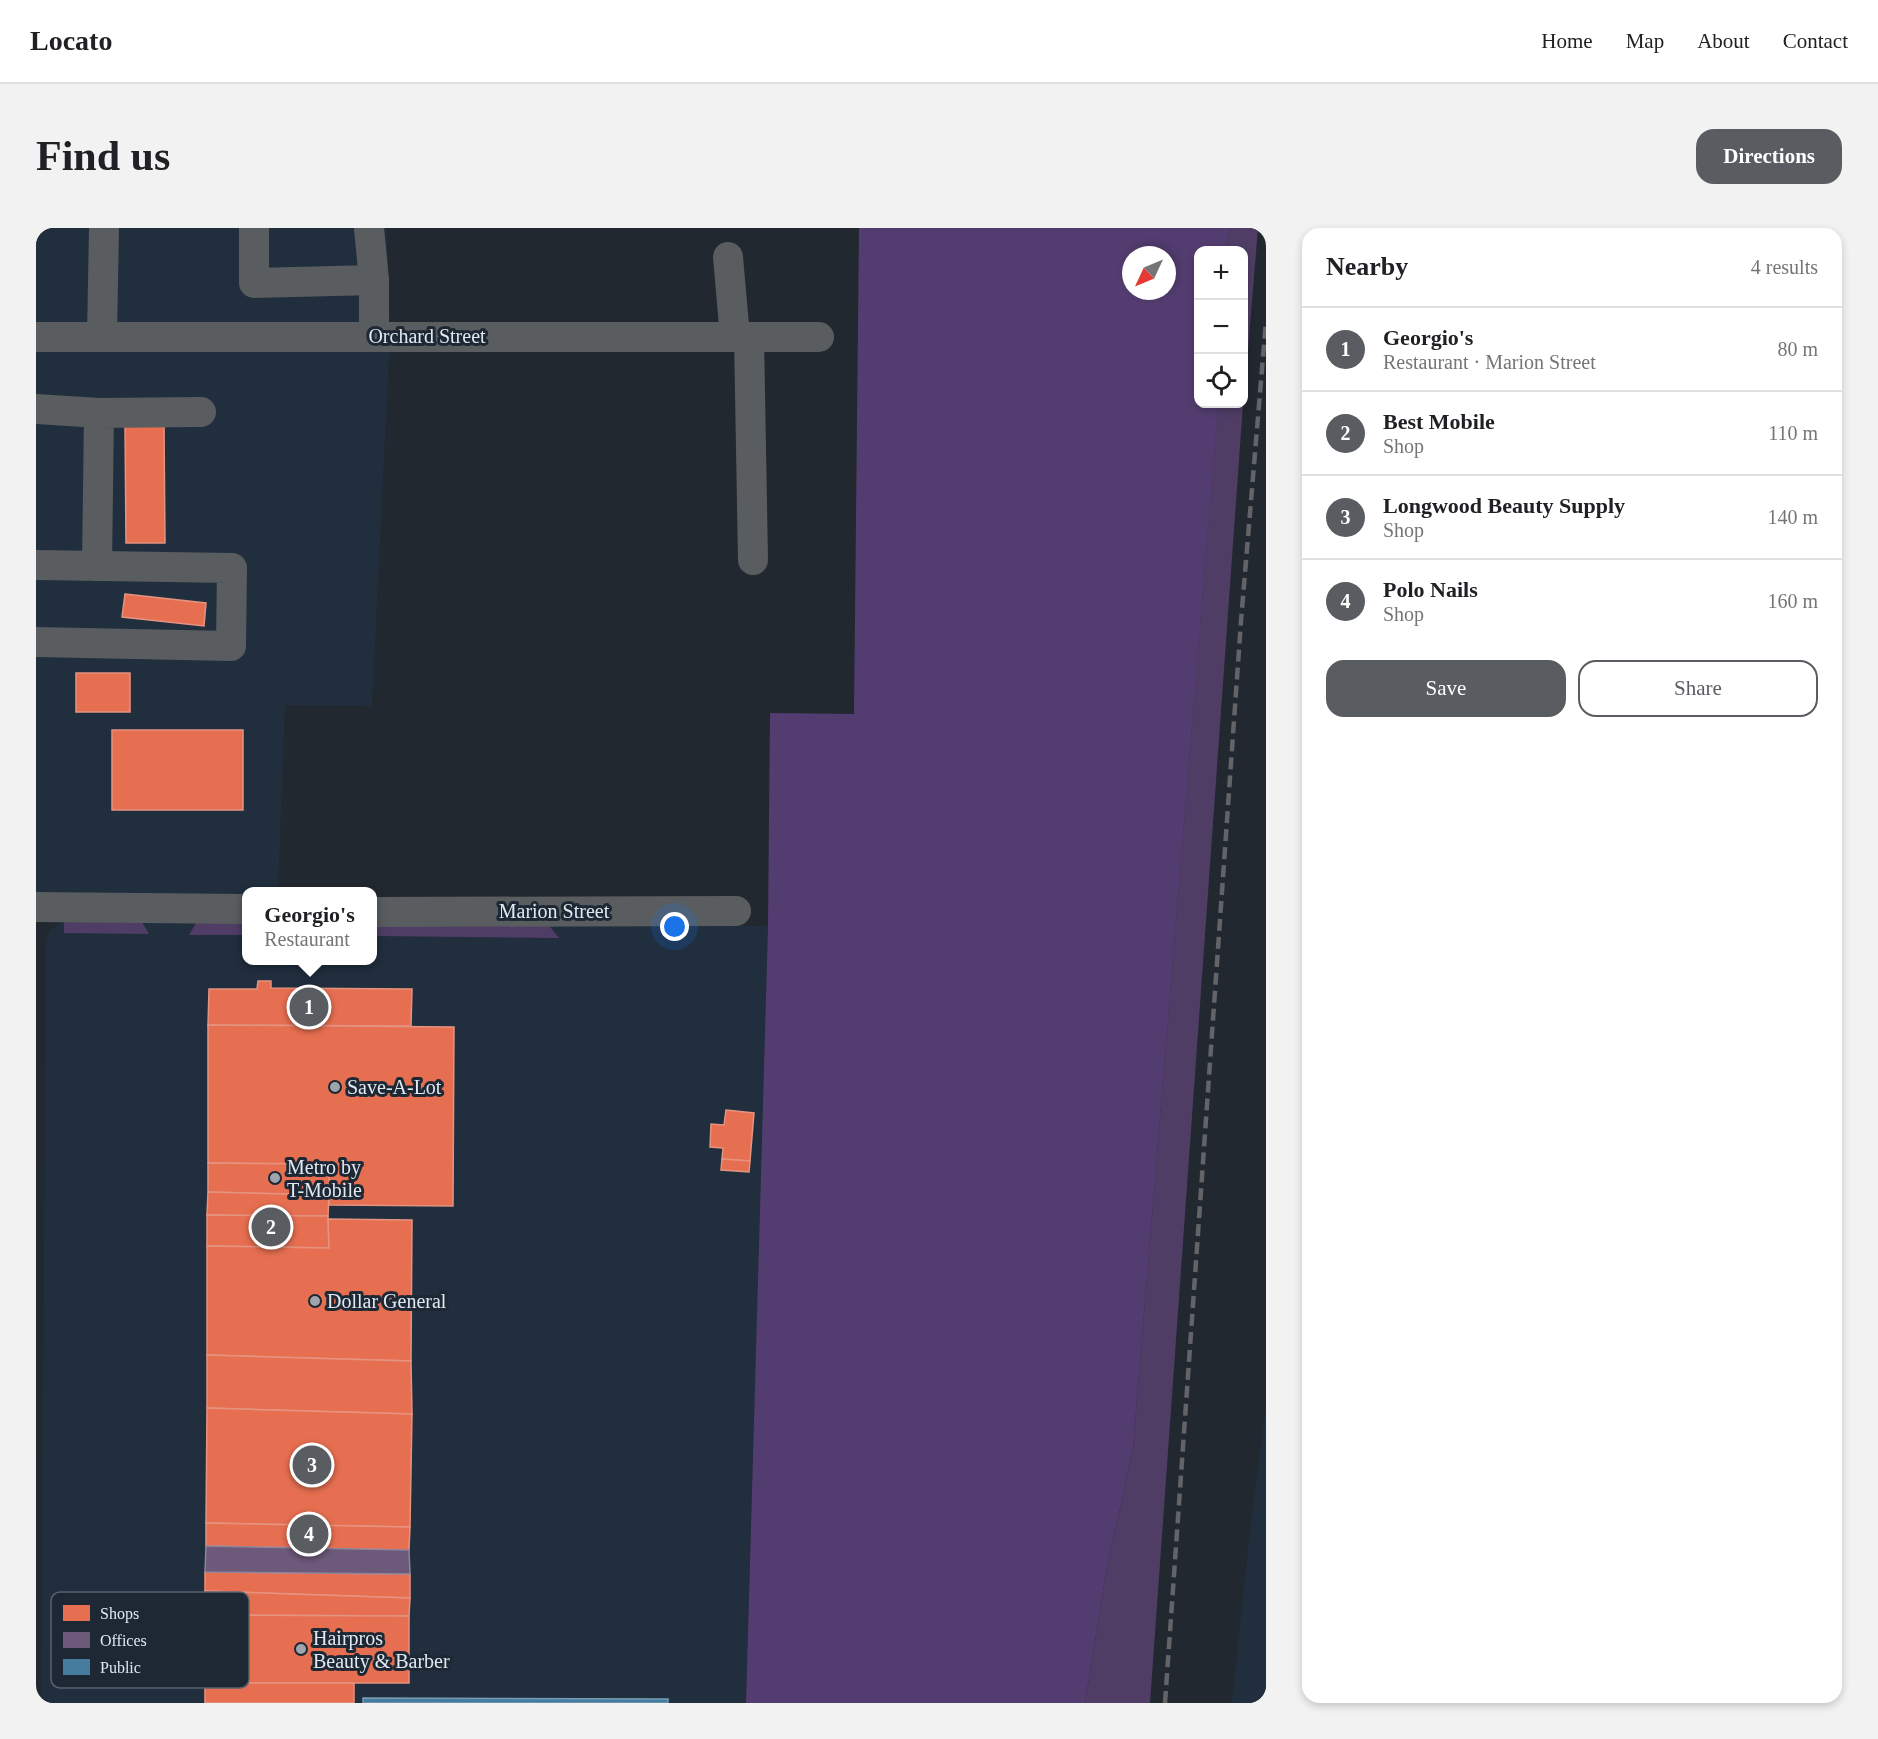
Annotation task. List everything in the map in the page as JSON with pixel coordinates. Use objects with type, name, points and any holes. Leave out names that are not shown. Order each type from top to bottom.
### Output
[{"type":"street","points":[[102,336],[104,228]]},
{"type":"street","points":[[254,228],[254,284],[374,280]]},
{"type":"street","points":[[369,228],[374,280],[374,336]]},
{"type":"street","points":[[728,257],[742,337],[753,560]]},
{"type":"street","name":"Orchard Street","points":[[36,337],[819,337]]},
{"type":"street","points":[[36,409],[99,413],[201,412]]},
{"type":"street","points":[[97,566],[99,413]]},
{"type":"street","points":[[36,565],[232,568],[231,646],[36,642]]},
{"type":"street","points":[[36,907],[242,909]]},
{"type":"street","name":"Marion Street","points":[[377,912],[736,911]]},
{"type":"shaded area","points":[[36,228],[387,228],[390,335],[372,706],[285,705],[278,887],[242,887],[242,910],[36,907]]},
{"type":"shaded area","points":[[859,228],[1229,228],[1227,246],[1194,246],[1194,408],[1218,408],[1217,420],[1133,1448],[1106,1573],[1085,1703],[746,1703],[768,926],[770,713],[854,714]]},
{"type":"shaded area","points":[[1229,228],[1258,228],[1248,350],[1248,246],[1227,246]]},
{"type":"shaded area","points":[[1218,408],[1243,408],[1150,1703],[1085,1703],[1106,1573],[1133,1448]]},
{"type":"shaded area","points":[[64,922],[242,923],[242,965],[377,965],[377,923],[768,926],[746,1703],[41,1703],[46,940],[50,930]]},
{"type":"shaded area","points":[[64,922],[142,922],[149,934],[64,933]]},
{"type":"shaded area","points":[[196,923],[242,923],[242,935],[189,935]]},
{"type":"shaded area","points":[[377,923],[547,923],[559,938],[377,936]]},
{"type":"shaded area","points":[[1266,1407],[1266,1703],[1232,1703],[1249,1541]]},
{"type":"building: Shops","points":[[125,424],[164,424],[165,543],[126,543]]},
{"type":"building: Shops","points":[[125,594],[206,603],[204,626],[122,617]]},
{"type":"building: Shops","points":[[76,673],[130,673],[130,712],[76,712]]},
{"type":"building: Shops","points":[[112,730],[243,730],[243,810],[112,810]]},
{"type":"building: Shops","points":[[258,981],[271,981],[271,988],[412,989],[411,1026],[208,1025],[209,989],[257,989]]},
{"type":"building: Shops","points":[[208,1025],[454,1027],[453,1206],[329,1205],[329,1164],[208,1163]]},
{"type":"building: Shops","points":[[726,1110],[754,1113],[750,1161],[722,1159],[723,1148],[710,1147],[711,1124],[724,1125]]},
{"type":"building: Shops","points":[[722,1159],[750,1161],[749,1172],[721,1170]]},
{"type":"building: Shops","points":[[208,1163],[329,1164],[329,1195],[208,1192]]},
{"type":"building: Shops","points":[[208,1192],[329,1195],[328,1216],[207,1215]]},
{"type":"building: Shops","points":[[207,1215],[328,1216],[329,1248],[207,1246]]},
{"type":"building: Shops","points":[[328,1219],[412,1220],[411,1361],[207,1355],[207,1246],[329,1248]]},
{"type":"building: Shops","points":[[207,1355],[411,1361],[412,1414],[207,1408]]},
{"type":"building: Shops","points":[[207,1408],[412,1414],[410,1527],[206,1523]]},
{"type":"building: Shops","points":[[206,1523],[410,1527],[409,1550],[206,1546]]},
{"type":"building: Shops","points":[[205,1572],[410,1574],[410,1598],[205,1591]]},
{"type":"building: Shops","points":[[249,1593],[410,1598],[409,1616],[249,1615]]},
{"type":"building: Shops","points":[[249,1615],[409,1616],[409,1683],[249,1683]]},
{"type":"building: Shops","points":[[249,1683],[354,1683],[354,1703],[205,1703],[205,1688],[249,1688]]},
{"type":"building: Offices","points":[[206,1546],[409,1550],[410,1574],[205,1572]]},
{"type":"building: Public","points":[[363,1698],[668,1699],[668,1703],[363,1703]]},
{"type":"railway","points":[[1165,1703],[1241,621],[1266,321]]},
{"type":"place","name":"Georgio's","points":[[309,1007]]},
{"type":"place","name":"Save-A-Lot","points":[[335,1087]]},
{"type":"place","name":"Metro by T-Mobile","points":[[275,1178]]},
{"type":"place","name":"Best Mobile","points":[[271,1227]]},
{"type":"place","name":"Dollar General","points":[[315,1301]]},
{"type":"place","name":"Longwood Beauty Supply","points":[[312,1465]]},
{"type":"place","name":"Polo Nails","points":[[309,1534]]},
{"type":"place","name":"Hairpros Beauty & Barber","points":[[301,1649]]}]
